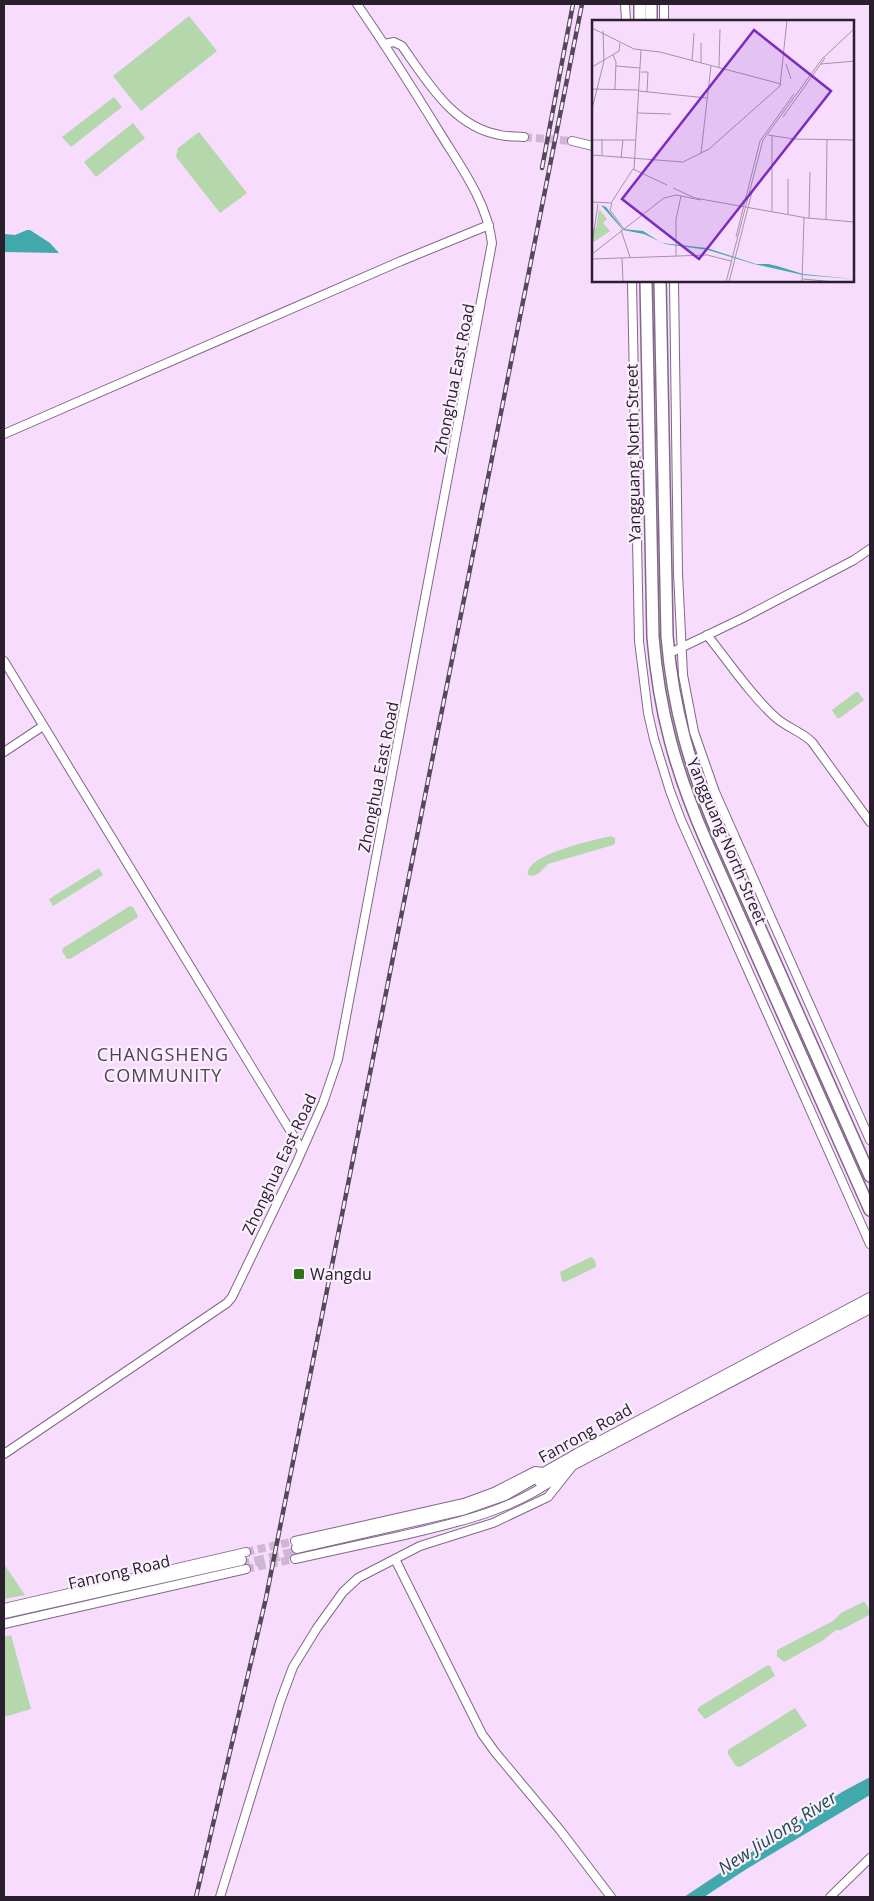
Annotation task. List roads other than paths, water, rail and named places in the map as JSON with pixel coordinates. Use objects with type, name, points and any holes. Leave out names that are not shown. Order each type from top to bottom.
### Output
[{"type":"highway","points":[[640,4],[640,20]]},
{"type":"highway","points":[[651,4],[651,20]]},
{"type":"highway","name":"Yangguang North Street","points":[[646,282],[653,636],[657,677],[670,742],[689,801],[706,841],[870,1210]]},
{"type":"highway","name":"Yangguang North Street","points":[[660,282],[666,614],[668,654],[681,730],[702,796],[870,1176]]},
{"type":"main road","name":"Fanrong Road","points":[[870,1298],[544,1472],[505,1495],[472,1508],[296,1550],[473,1512],[507,1499],[870,1308]]},
{"type":"main road","name":"Fanrong Road","points":[[4,1613],[243,1562]]},
{"type":"main road","name":"Fanrong Road","points":[[4,1618],[243,1562]]},
{"type":"street","name":"Zhonghua East Road","points":[[4,1454],[227,1303],[232,1297],[302,1150],[323,1103],[338,1059],[492,243],[489,224],[469,180],[357,4]]},
{"type":"street","points":[[625,4],[626,20]]},
{"type":"street","points":[[664,4],[664,20]]},
{"type":"street","points":[[384,44],[394,42],[402,46],[438,96],[462,118],[478,128],[490,132],[524,137]]},
{"type":"street","points":[[572,141],[592,146]]},
{"type":"street","points":[[4,434],[489,224]]},
{"type":"street","points":[[632,282],[639,641],[654,739],[670,791],[692,846],[870,1244]]},
{"type":"street","points":[[674,282],[677,554],[683,675],[694,732],[715,792],[870,1140]]},
{"type":"street","points":[[668,654],[802,587],[870,549]]},
{"type":"street","points":[[707,635],[766,709],[786,725],[805,735],[812,742],[870,822]]},
{"type":"street","points":[[4,661],[302,1150]]},
{"type":"street","points":[[4,752],[44,726]]},
{"type":"street","points":[[220,1897],[280,1702],[293,1667],[317,1628],[343,1592],[358,1578],[420,1546],[493,1523],[548,1497],[572,1466]]},
{"type":"street","points":[[396,1559],[486,1739],[537,1800],[611,1897]]},
{"type":"street","points":[[4,1608],[243,1562]]},
{"type":"street","points":[[4,1624],[243,1562]]},
{"type":"street","points":[[830,1897],[870,1858]]},
{"type":"tunnel","points":[[524,137],[572,141]]},
{"type":"tunnel","points":[[246,1552],[295,1541]]},
{"type":"tunnel","points":[[240,1565],[297,1552]]},
{"type":"tunnel","points":[[246,1569],[295,1559]]},
{"type":"railway","points":[[542,168],[573,4]]},
{"type":"railway","points":[[196,1897],[266,1598],[582,4]]},
{"type":"place","name":"Wangdu","points":[[299,1274]]},
{"type":"district","name":"CHANGSHENG COMMUNITY","points":[[163,1064]]},
{"type":"water label","name":"New Jiulong River","points":[[777,1832]]}]
